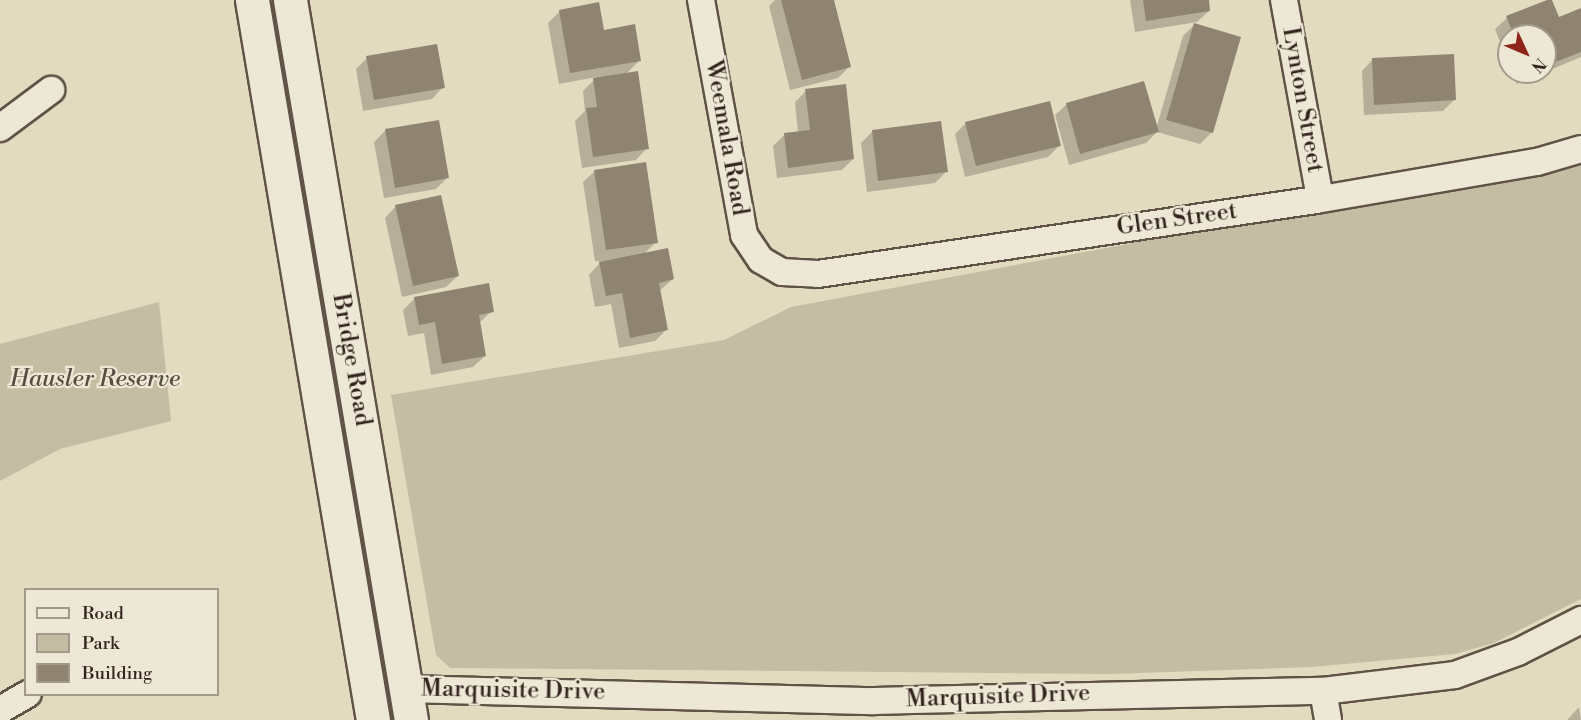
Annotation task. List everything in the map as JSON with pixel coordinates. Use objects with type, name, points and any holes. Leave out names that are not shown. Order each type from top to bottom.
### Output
[{"type":"main road","name":"Bridge Road","points":[[252,0],[370,706]]},
{"type":"main road","name":"Bridge Road","points":[[290,0],[409,704]]},
{"type":"main road","name":"Marquisite Drive","points":[[370,706],[409,704]]},
{"type":"street","name":"Weemala Road","points":[[701,0],[744,235],[754,252],[771,267]]},
{"type":"street","name":"Lynton Street","points":[[1284,0],[1320,199]]},
{"type":"street","points":[[0,128],[51,90]]},
{"type":"street","name":"Glen Street","points":[[771,267],[791,273],[818,274],[1320,199],[1537,162],[1581,149]]},
{"type":"street","name":"Marquisite Drive","points":[[409,704],[875,710],[1323,691],[1455,675],[1518,652],[1581,620]]},
{"type":"street","points":[[1323,691],[1328,720]]},
{"type":"street","points":[[0,710],[24,696]]},
{"type":"green space","points":[[1581,159],[1581,599],[1494,643],[1455,654],[1312,667],[1110,674],[450,668],[436,655],[391,395],[724,340],[791,307]]},
{"type":"green space","name":"Hausler Reserve","points":[[159,302],[171,421],[60,449],[0,481],[0,344]]},
{"type":"building","points":[[781,0],[834,0],[851,67],[802,80]]},
{"type":"building","points":[[1143,0],[1209,0],[1210,11],[1146,21]]},
{"type":"building","points":[[1547,0],[1552,0],[1559,17],[1581,8],[1581,52],[1557,61],[1557,24],[1509,24],[1506,16]]},
{"type":"building","points":[[599,2],[604,30],[635,24],[641,61],[570,73],[559,10]]},
{"type":"building","points":[[1194,23],[1241,37],[1213,133],[1166,120]]},
{"type":"building","points":[[437,44],[445,88],[374,100],[366,56]]},
{"type":"building","points":[[1454,54],[1456,100],[1374,105],[1372,58]]},
{"type":"building","points":[[638,71],[649,149],[593,157],[586,108],[597,107],[593,78]]},
{"type":"building","points":[[1144,81],[1159,132],[1080,154],[1066,103]]},
{"type":"building","points":[[846,84],[854,159],[788,168],[784,133],[810,130],[805,89]]},
{"type":"building","points":[[1050,101],[1061,146],[976,166],[965,122]]},
{"type":"building","points":[[439,120],[449,178],[395,188],[385,129]]},
{"type":"building","points":[[941,121],[948,172],[878,181],[872,130]]},
{"type":"building","points":[[646,162],[658,243],[606,250],[594,170]]},
{"type":"building","points":[[441,195],[459,276],[413,286],[395,205]]},
{"type":"building","points":[[668,248],[674,279],[659,283],[668,330],[630,338],[622,293],[606,296],[599,262]]},
{"type":"building","points":[[489,283],[494,312],[479,315],[486,356],[442,364],[435,322],[419,325],[414,297]]}]
